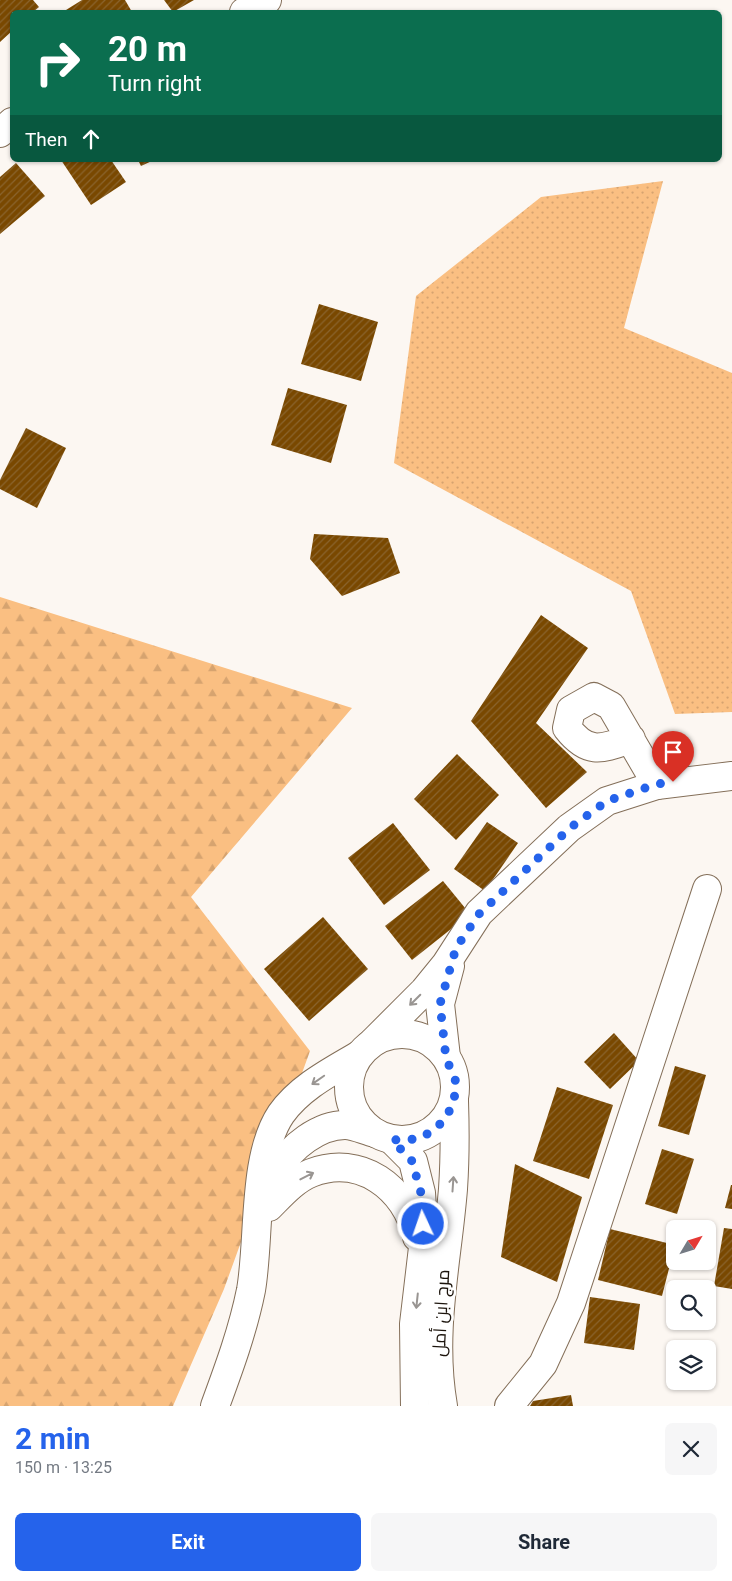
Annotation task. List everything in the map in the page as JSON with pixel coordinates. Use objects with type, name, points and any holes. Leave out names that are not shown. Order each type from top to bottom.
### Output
[{"type":"street","points":[[248,10],[267,0]]},
{"type":"street","points":[[0,133],[10,124]]},
{"type":"street","points":[[631,739],[657,784]]},
{"type":"street","points":[[383,1137],[360,1121],[351,1105],[348,1090],[351,1071],[366,1048],[424,991],[479,914],[570,828],[607,801],[657,784],[732,776]]},
{"type":"street","points":[[509,1406],[543,1364],[571,1302],[707,889]]},
{"type":"street","points":[[446,1058],[440,1004],[456,948]]},
{"type":"street","points":[[215,1406],[234,1356],[251,1289],[263,1216],[264,1165],[271,1134],[282,1114],[319,1079],[387,1036],[406,1034],[424,1038],[440,1049],[456,1082],[454,1101],[446,1118],[433,1131],[417,1139],[383,1137],[345,1125],[307,1138],[290,1153],[279,1170],[263,1216]]},
{"type":"street","name":"مرج ابن أمل","points":[[443,1406],[439,1382],[437,1319],[453,1190],[456,1143],[454,1101]]},
{"type":"street","name":"مرج ابن أمل","points":[[383,1137],[412,1161],[421,1193],[424,1239],[414,1324],[415,1406]]},
{"type":"street","points":[[263,1216],[290,1185],[310,1173],[337,1166],[363,1171],[382,1181],[401,1199],[414,1222],[421,1259]]},
{"type":"green space","points":[[663,181],[624,328],[732,373],[732,712],[675,714],[631,591],[394,463],[416,296],[541,197]]},
{"type":"green space","points":[[0,597],[352,708],[191,897],[310,1051],[224,1289],[173,1406],[0,1406]]},
{"type":"building","points":[[0,0],[33,0],[39,7],[35,10],[10,10],[10,33],[0,42]]},
{"type":"building","points":[[82,0],[125,0],[131,10],[66,10]]},
{"type":"building","points":[[164,0],[194,0],[176,10],[172,10]]},
{"type":"building","points":[[62,162],[112,162],[126,182],[91,205]]},
{"type":"building","points":[[139,162],[150,162],[141,166]]},
{"type":"building","points":[[16,163],[45,196],[0,234],[0,177]]},
{"type":"building","points":[[319,304],[378,322],[361,381],[301,364]]},
{"type":"building","points":[[288,388],[347,405],[331,463],[271,445]]},
{"type":"building","points":[[26,428],[66,448],[37,508],[0,489],[0,480]]},
{"type":"building","points":[[314,534],[388,538],[400,573],[342,596],[310,559]]},
{"type":"building","points":[[541,615],[588,648],[536,723],[587,772],[546,808],[471,721]]},
{"type":"building","points":[[457,754],[499,795],[456,840],[414,799]]},
{"type":"building","points":[[487,822],[518,843],[485,891],[454,869]]},
{"type":"building","points":[[393,823],[430,870],[384,905],[348,858]]},
{"type":"building","points":[[443,881],[470,914],[412,960],[385,926]]},
{"type":"building","points":[[323,917],[368,969],[309,1021],[264,969]]},
{"type":"building","points":[[614,1033],[639,1061],[610,1089],[584,1062]]},
{"type":"building","points":[[675,1066],[706,1075],[689,1135],[658,1126]]},
{"type":"building","points":[[557,1087],[613,1105],[589,1179],[533,1161]]},
{"type":"building","points":[[662,1149],[694,1159],[677,1214],[645,1204]]},
{"type":"building","points":[[515,1164],[582,1197],[557,1282],[501,1257]]},
{"type":"building","points":[[732,1185],[732,1209],[725,1208]]},
{"type":"building","points":[[724,1228],[732,1229],[732,1289],[716,1286],[715,1280]]},
{"type":"building","points":[[610,1229],[666,1243],[666,1270],[669,1270],[662,1296],[598,1280]]},
{"type":"building","points":[[590,1297],[640,1304],[634,1350],[584,1343]]},
{"type":"building","points":[[571,1395],[573,1406],[530,1406],[533,1401]]},
{"type":"route","points":[[423,1224],[421,1193],[412,1161],[392,1140],[417,1139],[433,1131],[446,1118],[454,1101],[456,1082],[446,1058],[441,1030],[440,1004],[456,948],[479,914],[517,876],[570,828],[607,801],[657,784],[673,782]]}]
